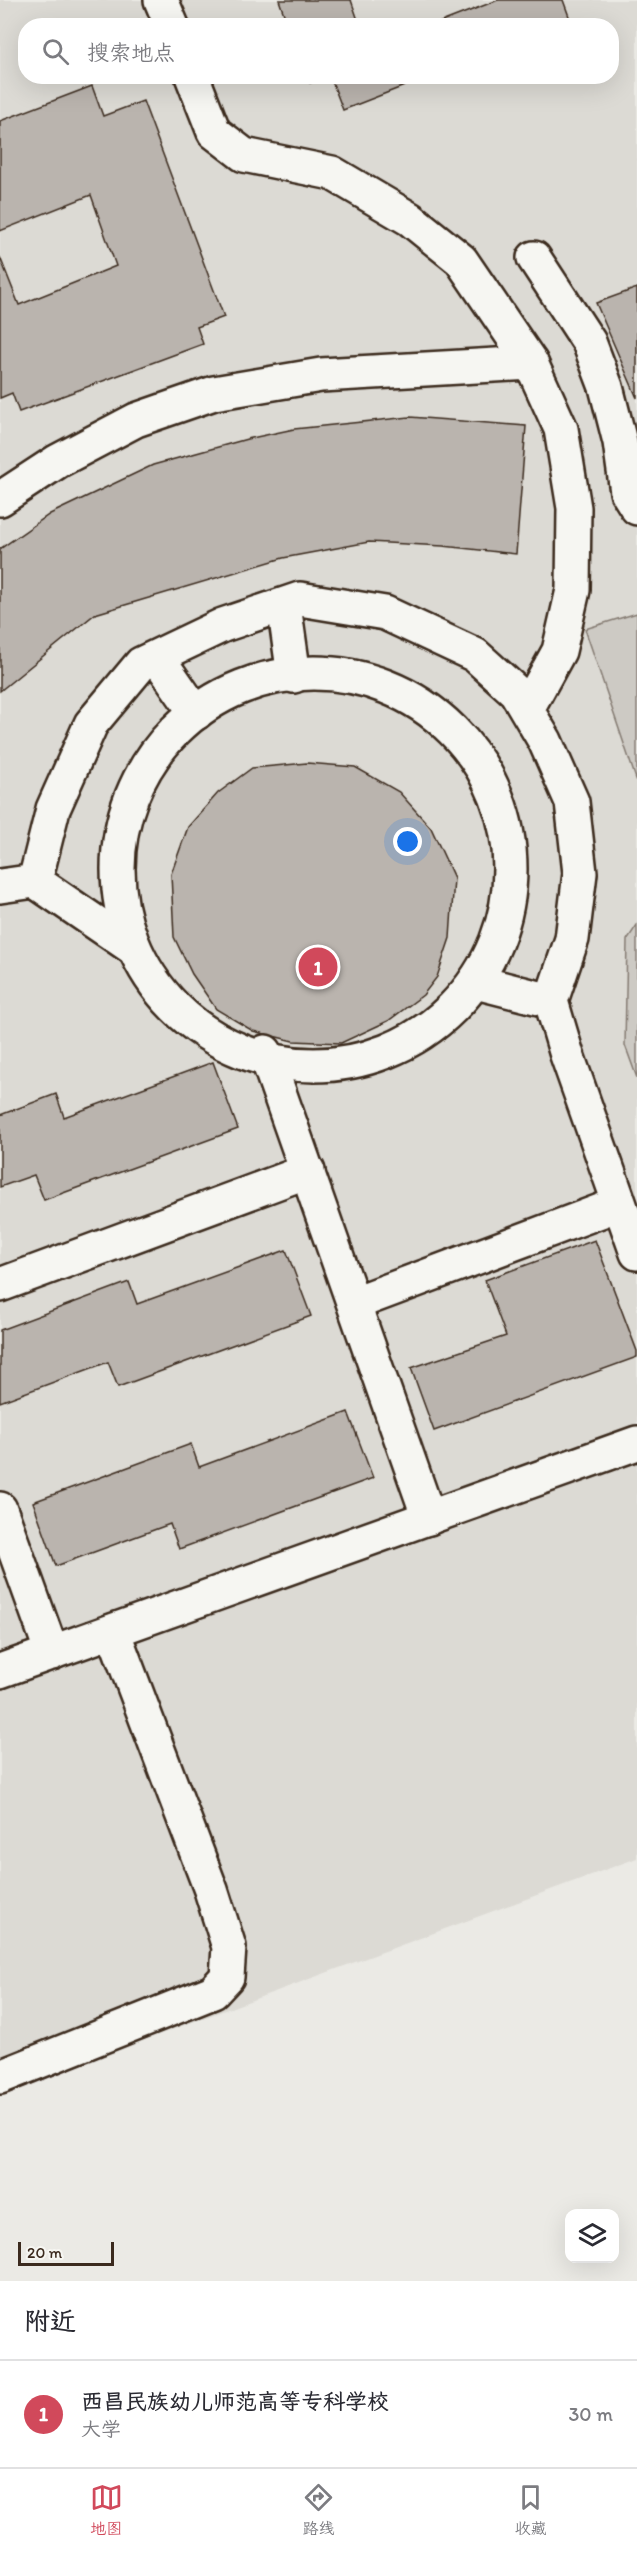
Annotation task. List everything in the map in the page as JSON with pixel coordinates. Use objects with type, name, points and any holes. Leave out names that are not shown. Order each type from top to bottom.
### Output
[{"type":"lane","points":[[161,0],[169,18]]},
{"type":"lane","points":[[195,84],[214,132],[244,155],[332,173],[410,219],[461,260],[531,363],[561,429],[574,508],[573,590],[559,651],[527,709]]},
{"type":"lane","points":[[534,258],[589,342],[606,387],[620,442],[627,492],[637,508]]},
{"type":"lane","points":[[0,499],[58,461],[136,420],[214,393],[321,375],[531,363]]},
{"type":"lane","points":[[35,881],[53,809],[91,724],[141,664],[224,626],[300,599],[385,613],[475,655],[516,692],[544,741],[572,802],[580,873],[572,939],[551,1001],[637,1253]]},
{"type":"lane","points":[[284,604],[294,676]]},
{"type":"lane","points":[[156,657],[196,713]]},
{"type":"lane","points":[[294,676],[338,676],[391,684],[454,727],[487,776],[510,846],[508,895],[496,940],[472,990],[429,1032],[381,1054],[309,1064],[200,1035],[160,999],[133,948],[119,901],[121,846],[131,802],[148,759],[181,724],[211,703],[260,682],[294,676]]},
{"type":"lane","points":[[0,886],[35,881],[133,948]]},
{"type":"lane","points":[[476,982],[551,1001]]},
{"type":"lane","points":[[265,1052],[429,1518]]},
{"type":"lane","points":[[0,1285],[308,1171]]},
{"type":"lane","points":[[355,1303],[619,1204]]},
{"type":"lane","points":[[0,1671],[637,1443]]},
{"type":"lane","points":[[0,1509],[52,1653]]},
{"type":"lane","points":[[0,2077],[213,1992],[227,1977],[229,1947],[212,1890],[113,1631]]},
{"type":"shaded area","points":[[0,0],[637,0],[637,1858],[0,2093]]},
{"type":"shaded area","points":[[637,613],[637,782],[585,629]]},
{"type":"shaded area","points":[[637,925],[637,1078],[625,1045],[627,940]]},
{"type":"building","points":[[279,0],[351,0],[357,18],[285,18]]},
{"type":"building","points":[[498,0],[563,0],[570,18],[452,18]]},
{"type":"building","points":[[333,84],[410,84],[343,110]]},
{"type":"building","points":[[92,86],[103,116],[143,101],[224,317],[197,327],[203,344],[19,412],[12,393],[0,398],[0,257],[19,305],[116,266],[91,195],[0,231],[0,121]]},
{"type":"building","points":[[637,288],[637,398],[596,303]]},
{"type":"building","points":[[410,417],[526,426],[516,554],[443,546],[369,542],[283,558],[95,614],[0,691],[0,549],[50,514],[153,465],[247,439],[294,429]]},
{"type":"building","points":[[307,763],[355,767],[399,792],[431,828],[454,878],[450,938],[437,977],[423,995],[388,1021],[341,1043],[293,1041],[253,1031],[216,1009],[192,974],[174,937],[171,874],[188,827],[218,793],[252,768]]},
{"type":"building","points":[[213,1062],[238,1129],[44,1200],[34,1175],[0,1187],[0,1115],[56,1094],[64,1117]]},
{"type":"building","points":[[595,1240],[637,1351],[637,1357],[434,1431],[411,1368],[506,1336],[485,1280]]},
{"type":"building","points":[[286,1250],[311,1316],[118,1387],[108,1362],[0,1402],[0,1330],[129,1282],[137,1304]]},
{"type":"building","points":[[348,1412],[373,1478],[179,1549],[170,1524],[56,1566],[33,1502],[191,1444],[199,1467]]},
{"type":"place","name":"西昌民族幼儿师范高等专科学校","points":[[318,967]]}]
